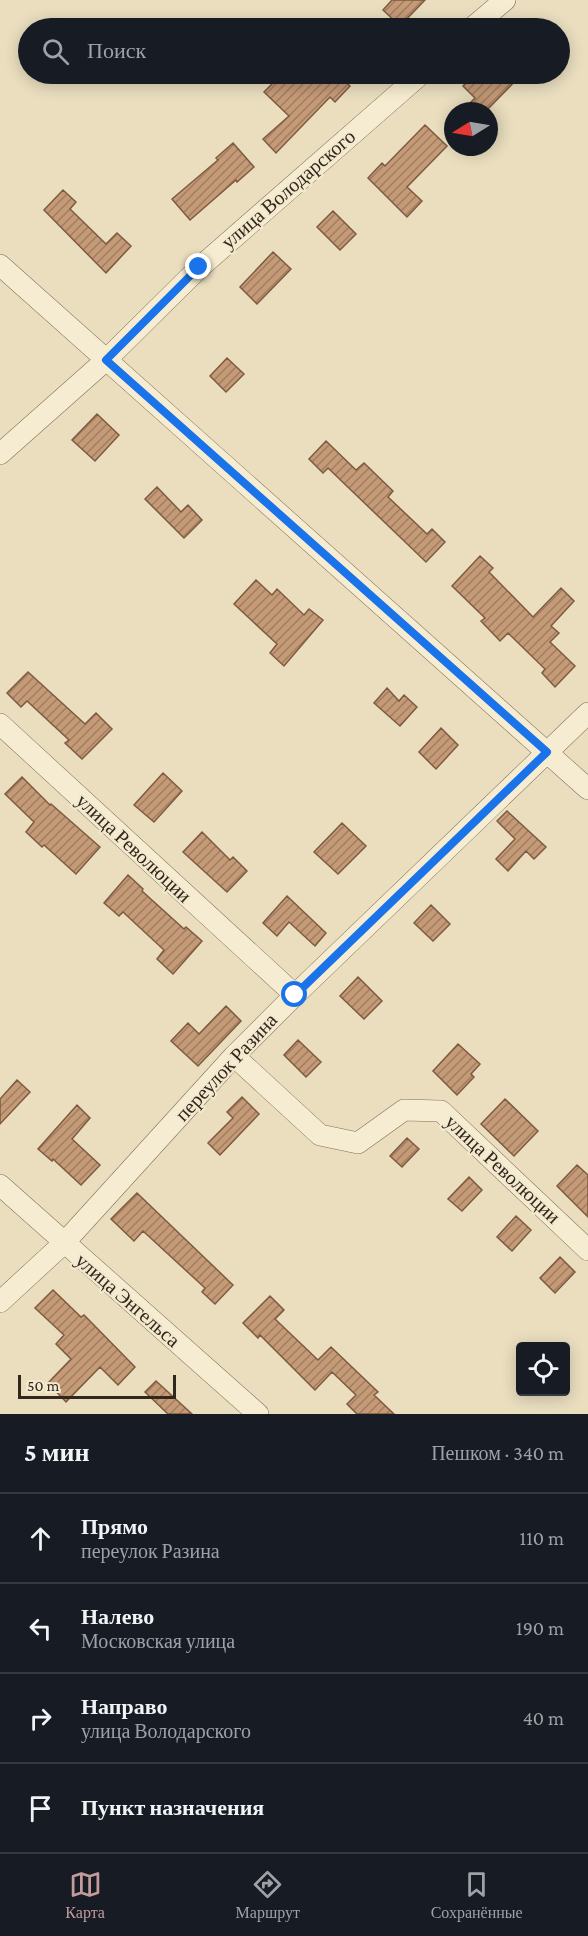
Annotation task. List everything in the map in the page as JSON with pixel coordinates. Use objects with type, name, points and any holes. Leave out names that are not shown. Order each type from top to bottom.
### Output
[{"type":"street","points":[[484,18],[505,0]]},
{"type":"street","name":"улица Володарского","points":[[0,454],[106,360],[199,267],[409,84]]},
{"type":"street","points":[[0,265],[588,789]]},
{"type":"street","name":"переулок Разина","points":[[0,1302],[64,1243],[234,1056],[588,713]]},
{"type":"street","name":"улица Революции","points":[[0,724],[295,995]]},
{"type":"street","name":"улица Революции","points":[[234,1056],[320,1135],[358,1143],[404,1110],[441,1111],[588,1250]]},
{"type":"street","name":"улица Энгельса","points":[[0,1185],[258,1414]]},
{"type":"building","points":[[392,0],[425,0],[408,18],[392,18],[383,10]]},
{"type":"building","points":[[272,84],[348,84],[350,86],[335,102],[330,97],[276,153],[263,139],[289,116],[264,92]]},
{"type":"building","points":[[465,84],[512,84],[495,102],[471,102],[475,98],[463,86]]},
{"type":"building","points":[[425,125],[444,143],[444,149],[407,187],[422,201],[407,217],[368,178],[382,163],[385,166]]},
{"type":"building","points":[[233,143],[254,167],[190,220],[172,199],[218,160],[216,158]]},
{"type":"building","points":[[63,190],[76,202],[70,209],[106,244],[117,233],[131,246],[106,273],[44,210]]},
{"type":"building","points":[[333,211],[356,234],[340,250],[317,227]]},
{"type":"building","points":[[273,252],[291,269],[257,304],[240,287]]},
{"type":"building","points":[[227,358],[244,374],[226,392],[210,376]]},
{"type":"building","points":[[97,414],[119,435],[95,461],[72,440]]},
{"type":"building","points":[[326,441],[356,470],[364,463],[393,491],[388,497],[427,534],[432,529],[445,542],[426,562],[328,468],[323,473],[309,459]]},
{"type":"building","points":[[157,487],[181,512],[188,505],[202,520],[184,538],[145,499]]},
{"type":"building","points":[[480,556],[493,568],[489,572],[533,617],[561,588],[574,601],[551,626],[559,633],[550,642],[575,666],[555,687],[542,673],[545,669],[508,633],[500,641],[481,621],[485,618],[452,586]]},
{"type":"building","points":[[256,580],[272,595],[277,589],[304,615],[309,609],[323,620],[284,666],[270,653],[277,644],[234,604]]},
{"type":"building","points":[[28,672],[85,724],[96,713],[112,729],[82,759],[65,743],[69,740],[27,701],[21,707],[7,693]]},
{"type":"building","points":[[387,688],[399,701],[404,695],[417,707],[400,726],[374,703]]},
{"type":"building","points":[[441,728],[458,745],[436,769],[419,752]]},
{"type":"building","points":[[163,773],[182,791],[154,822],[134,805]]},
{"type":"building","points":[[22,777],[50,805],[100,847],[76,874],[26,832],[34,822],[5,794]]},
{"type":"building","points":[[507,811],[546,847],[534,859],[526,851],[508,871],[496,859],[515,839],[497,821]]},
{"type":"building","points":[[342,823],[366,846],[338,874],[314,852]]},
{"type":"building","points":[[202,832],[230,860],[233,857],[247,871],[227,892],[183,852]]},
{"type":"building","points":[[128,875],[184,929],[186,927],[202,941],[173,974],[157,959],[164,950],[123,912],[119,916],[104,903]]},
{"type":"building","points":[[287,896],[326,933],[315,946],[289,922],[277,936],[263,923]]},
{"type":"building","points":[[431,905],[450,924],[433,941],[414,923]]},
{"type":"building","points":[[358,977],[382,1001],[364,1019],[340,996]]},
{"type":"building","points":[[226,1006],[241,1021],[198,1066],[171,1041],[188,1023],[199,1034]]},
{"type":"building","points":[[298,1040],[321,1062],[306,1077],[284,1055]]},
{"type":"building","points":[[458,1044],[480,1064],[471,1074],[474,1077],[457,1095],[433,1071]]},
{"type":"building","points":[[17,1080],[30,1092],[0,1124],[0,1099]]},
{"type":"building","points":[[242,1097],[259,1114],[220,1155],[208,1143],[233,1118],[227,1112]]},
{"type":"building","points":[[505,1099],[538,1131],[514,1156],[481,1124]]},
{"type":"building","points":[[77,1105],[90,1118],[72,1139],[100,1165],[81,1185],[53,1159],[52,1161],[38,1149]]},
{"type":"building","points":[[407,1138],[419,1149],[402,1167],[390,1156]]},
{"type":"building","points":[[577,1165],[588,1175],[588,1217],[557,1186]]},
{"type":"building","points":[[469,1177],[482,1190],[462,1211],[448,1199]]},
{"type":"building","points":[[137,1193],[233,1285],[215,1304],[202,1292],[205,1288],[143,1231],[134,1241],[111,1219]]},
{"type":"building","points":[[516,1216],[531,1230],[512,1251],[497,1237]]},
{"type":"building","points":[[560,1257],[575,1272],[555,1293],[540,1278]]},
{"type":"building","points":[[53,1290],[81,1317],[84,1315],[135,1367],[118,1385],[100,1367],[66,1402],[48,1383],[71,1359],[56,1344],[64,1335],[35,1308]]},
{"type":"building","points":[[270,1296],[284,1310],[275,1319],[318,1360],[331,1347],[378,1392],[374,1395],[394,1414],[357,1414],[347,1404],[356,1395],[332,1372],[315,1390],[260,1335],[258,1338],[243,1323]]},
{"type":"building","points":[[156,1381],[192,1414],[168,1414],[145,1392]]},
{"type":"route","points":[[199,267],[106,360],[547,752],[295,995]]}]
